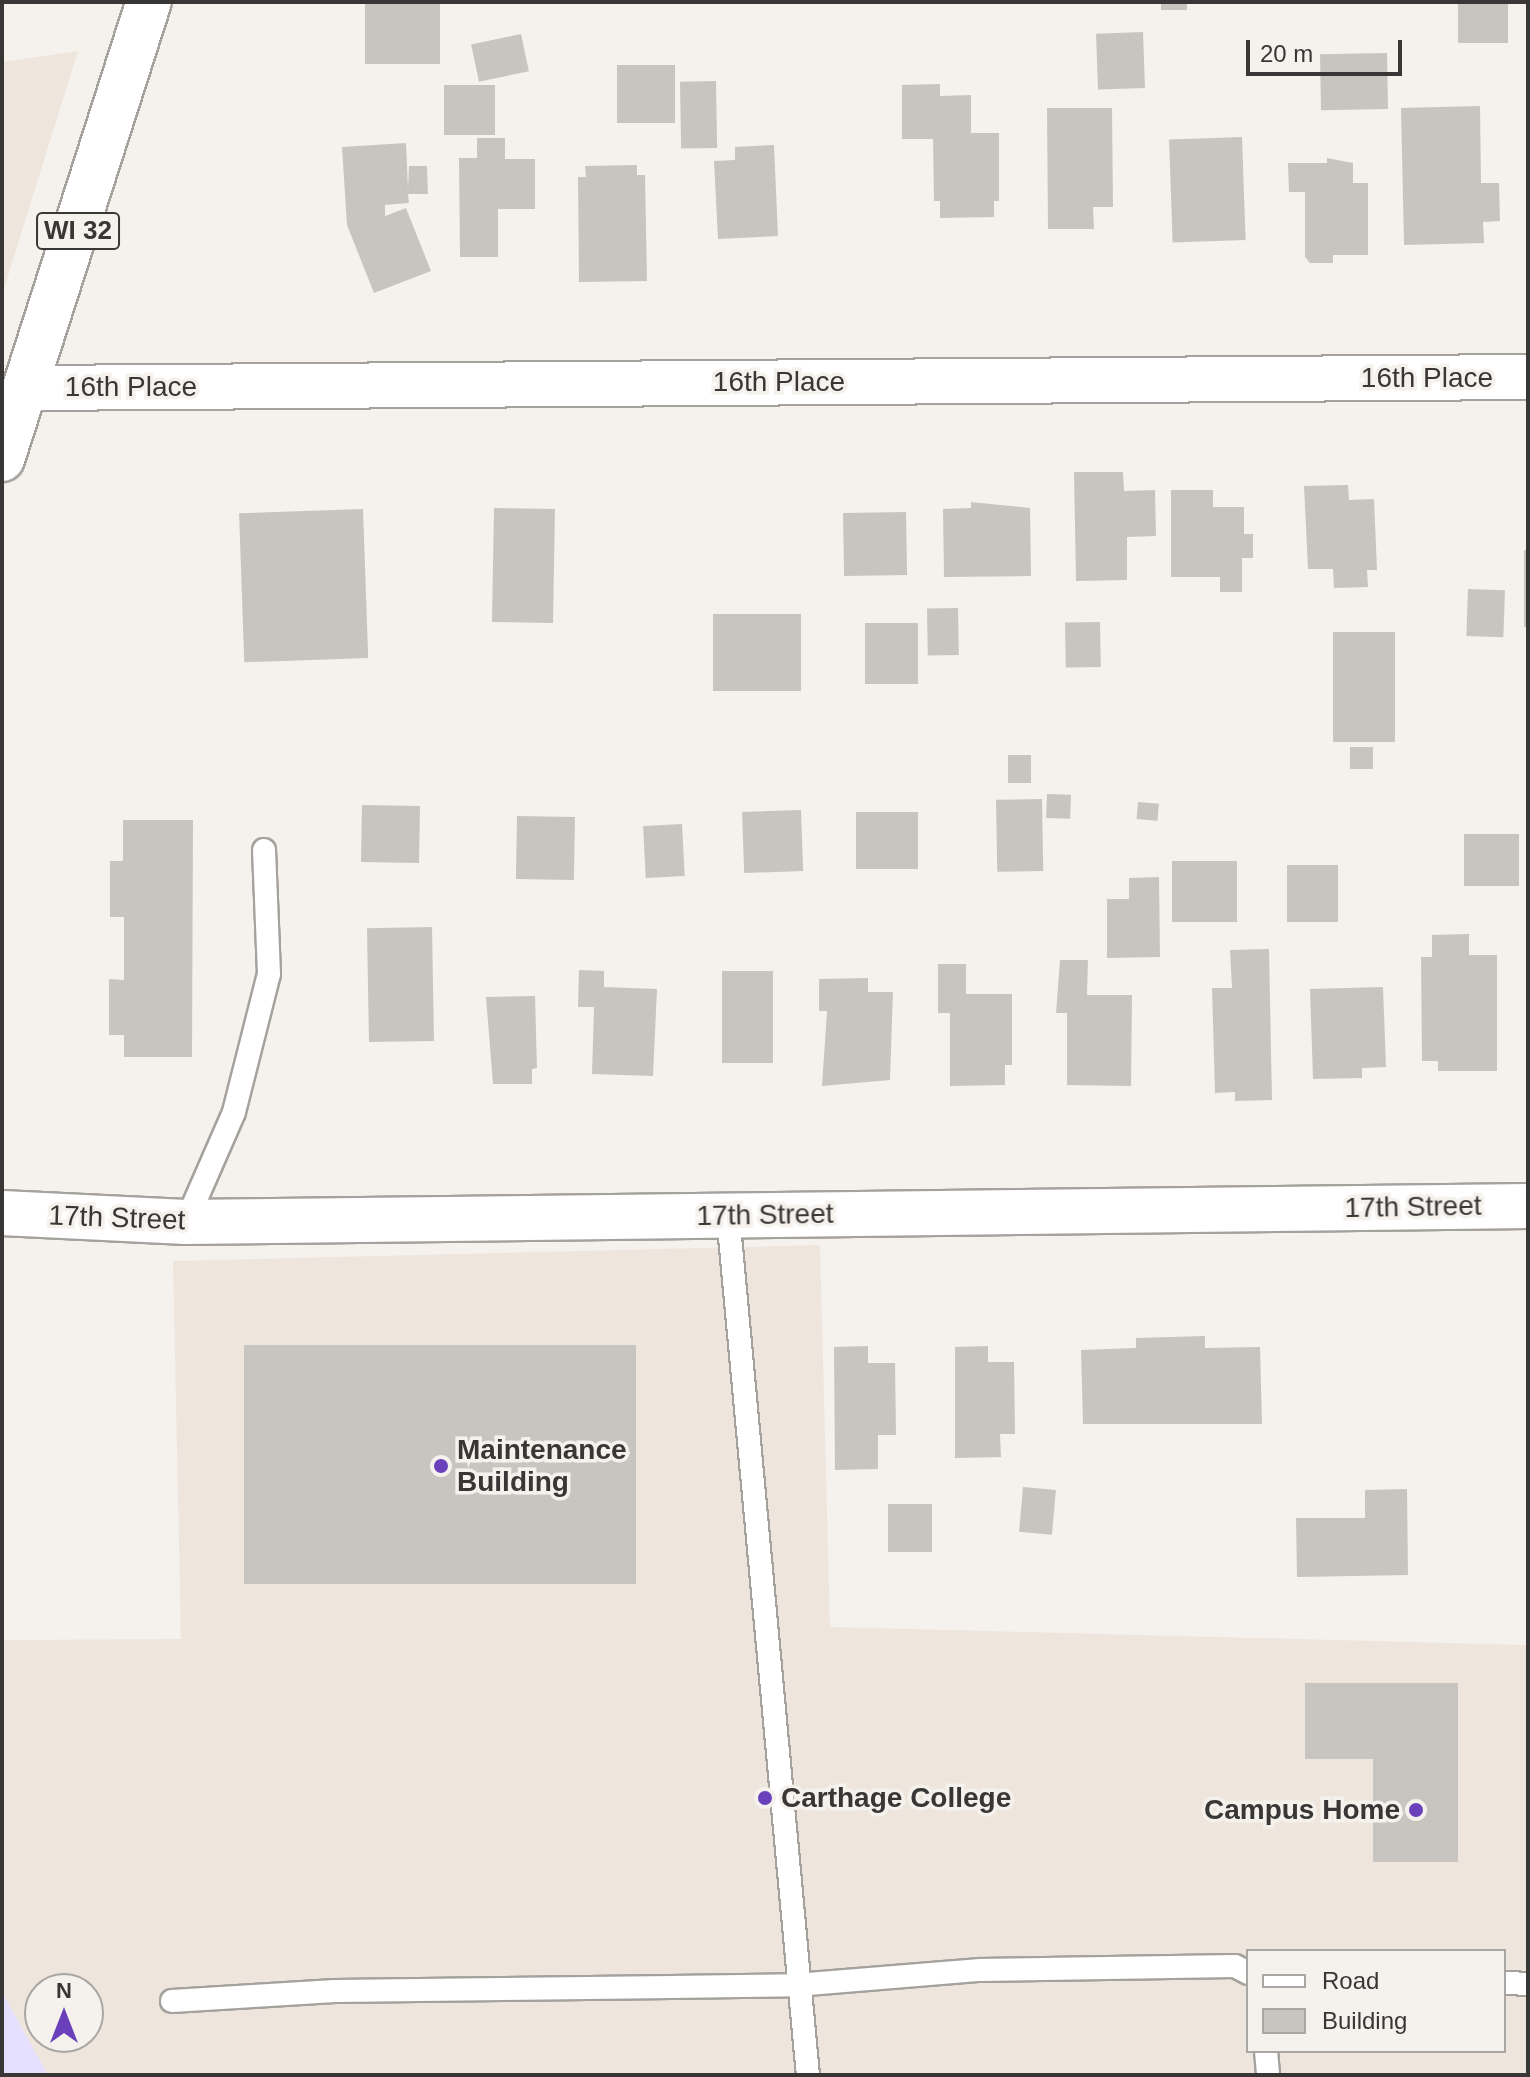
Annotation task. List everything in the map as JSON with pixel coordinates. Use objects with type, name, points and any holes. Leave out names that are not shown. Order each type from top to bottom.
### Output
[{"type":"street","name":"WI 32","points":[[2,459],[29,388],[149,2]]},
{"type":"street","name":"16th Place","points":[[29,388],[1528,377]]},
{"type":"street","name":"17th Street","points":[[2,1213],[186,1222],[1528,1206]]},
{"type":"lane","points":[[186,1222],[234,1112],[269,974],[264,850]]},
{"type":"lane","points":[[728,1215],[789,1849],[796,1985],[808,2075]]},
{"type":"lane","points":[[172,2001],[335,1991],[796,1985],[980,1970],[1235,1966],[1246,1972]]},
{"type":"lane","points":[[1506,1983],[1528,1984]]},
{"type":"lane","points":[[1266,2053],[1268,2075]]},
{"type":"shaded area","points":[[78,51],[2,295],[2,62]]},
{"type":"shaded area","name":"Carthage College","points":[[820,1245],[830,1627],[1528,1645],[1528,2075],[2,2075],[2,1640],[181,1639],[173,1261]]},
{"type":"shaded area","points":[[2,1992],[24,2032],[24,2053],[36,2053],[48,2075],[2,2075]]},
{"type":"building","points":[[365,2],[440,2],[440,64],[365,64]]},
{"type":"building","points":[[1161,2],[1187,2],[1187,10],[1161,10]]},
{"type":"building","points":[[1458,2],[1508,2],[1508,43],[1458,43]]},
{"type":"building","points":[[1143,32],[1145,88],[1098,90],[1096,34]]},
{"type":"building","points":[[521,34],[529,71],[479,82],[471,45]]},
{"type":"building","points":[[1387,53],[1388,109],[1321,110],[1320,54]]},
{"type":"building","points":[[617,65],[675,65],[675,123],[617,123]]},
{"type":"building","points":[[716,81],[717,148],[681,149],[680,82]]},
{"type":"building","points":[[940,84],[940,96],[971,95],[971,133],[999,133],[999,201],[994,201],[994,217],[940,218],[940,201],[934,201],[933,139],[902,139],[902,85]]},
{"type":"building","points":[[444,85],[495,85],[495,135],[444,135]]},
{"type":"building","points":[[1480,106],[1481,183],[1499,183],[1500,221],[1483,222],[1484,243],[1404,245],[1401,108]]},
{"type":"building","points":[[1047,108],[1112,108],[1113,207],[1093,207],[1094,229],[1048,229]]},
{"type":"building","points":[[1242,137],[1246,240],[1173,242],[1169,140]]},
{"type":"building","points":[[477,138],[505,138],[505,159],[535,159],[535,209],[498,209],[498,257],[460,257],[459,158],[477,158]]},
{"type":"building","points":[[406,143],[408,189],[409,166],[427,166],[428,194],[408,194],[409,203],[385,205],[385,216],[406,208],[431,271],[374,293],[347,225],[342,147]]},
{"type":"building","points":[[774,145],[778,236],[718,239],[714,161],[735,160],[735,147]]},
{"type":"building","points":[[1327,158],[1353,163],[1353,183],[1368,183],[1368,255],[1333,255],[1333,263],[1310,263],[1305,257],[1305,192],[1289,192],[1288,163],[1327,163]]},
{"type":"building","points":[[637,165],[637,175],[645,175],[647,281],[579,282],[578,177],[586,177],[585,166]]},
{"type":"building","points":[[1074,472],[1123,472],[1124,491],[1155,490],[1156,536],[1127,537],[1127,580],[1076,581]]},
{"type":"building","points":[[1348,485],[1349,500],[1374,499],[1377,570],[1367,570],[1368,587],[1334,588],[1333,569],[1308,569],[1304,486]]},
{"type":"building","points":[[1171,490],[1213,490],[1213,507],[1244,507],[1244,534],[1253,534],[1253,558],[1242,558],[1242,592],[1220,592],[1220,577],[1171,577]]},
{"type":"building","points":[[971,502],[1030,508],[1031,576],[944,577],[943,509],[971,508]]},
{"type":"building","points":[[494,508],[555,509],[553,623],[492,622]]},
{"type":"building","points":[[363,509],[368,658],[244,662],[239,513]]},
{"type":"building","points":[[906,512],[907,575],[844,576],[843,513]]},
{"type":"building","points":[[1524,550],[1528,550],[1528,627],[1524,627]]},
{"type":"building","points":[[1468,589],[1505,590],[1503,637],[1466,636]]},
{"type":"building","points":[[958,608],[959,655],[928,656],[927,609]]},
{"type":"building","points":[[713,614],[801,614],[801,691],[713,691]]},
{"type":"building","points":[[1100,622],[1101,667],[1066,668],[1065,623]]},
{"type":"building","points":[[865,623],[918,623],[918,684],[865,684]]},
{"type":"building","points":[[1333,632],[1395,632],[1395,742],[1333,742]]},
{"type":"building","points":[[1350,747],[1373,747],[1373,769],[1350,769]]},
{"type":"building","points":[[1008,755],[1031,755],[1031,783],[1008,783]]},
{"type":"building","points":[[1047,794],[1071,795],[1070,819],[1046,818]]},
{"type":"building","points":[[1042,799],[1043,871],[997,872],[996,800]]},
{"type":"building","points":[[1138,802],[1159,804],[1157,821],[1137,819]]},
{"type":"building","points":[[362,805],[420,806],[419,863],[361,862]]},
{"type":"building","points":[[801,810],[803,871],[744,873],[742,812]]},
{"type":"building","points":[[856,812],[918,812],[918,869],[856,869]]},
{"type":"building","points":[[517,816],[575,817],[574,880],[516,879]]},
{"type":"building","points":[[123,820],[193,820],[192,1057],[124,1057],[124,1035],[109,1035],[109,979],[124,980],[124,917],[110,917],[110,861],[123,861]]},
{"type":"building","points":[[682,824],[685,876],[646,878],[643,826]]},
{"type":"building","points":[[1464,834],[1519,834],[1519,886],[1464,886]]},
{"type":"building","points":[[1172,861],[1237,861],[1237,922],[1172,922]]},
{"type":"building","points":[[1287,865],[1338,865],[1338,922],[1287,922]]},
{"type":"building","points":[[1159,877],[1160,957],[1107,958],[1107,899],[1129,899],[1129,878]]},
{"type":"building","points":[[432,927],[434,1041],[369,1042],[367,928]]},
{"type":"building","points":[[1469,934],[1469,955],[1497,955],[1497,1071],[1438,1071],[1438,1061],[1422,1061],[1421,957],[1432,957],[1432,935]]},
{"type":"building","points":[[1269,949],[1272,1100],[1235,1101],[1235,1092],[1215,1093],[1212,988],[1232,988],[1230,950]]},
{"type":"building","points":[[1060,960],[1088,960],[1087,995],[1132,995],[1131,1086],[1067,1085],[1067,1013],[1056,1013]]},
{"type":"building","points":[[938,964],[966,964],[966,994],[1012,994],[1012,1065],[1005,1065],[1005,1085],[950,1086],[950,1013],[938,1013]]},
{"type":"building","points":[[579,970],[604,971],[604,987],[657,989],[653,1076],[592,1074],[594,1007],[578,1007]]},
{"type":"building","points":[[722,971],[773,971],[773,1063],[722,1063]]},
{"type":"building","points":[[868,978],[868,992],[893,992],[890,1080],[822,1086],[827,1011],[819,1011],[819,979]]},
{"type":"building","points":[[1383,987],[1386,1067],[1362,1068],[1362,1078],[1313,1079],[1310,989]]},
{"type":"building","points":[[535,996],[537,1068],[532,1069],[532,1084],[493,1084],[486,997]]},
{"type":"building","points":[[1205,1336],[1205,1348],[1260,1347],[1262,1424],[1083,1424],[1081,1350],[1136,1348],[1136,1338]]},
{"type":"building","name":"Maintenance Building","points":[[244,1345],[636,1345],[636,1584],[244,1584]]},
{"type":"building","points":[[868,1346],[868,1363],[895,1363],[896,1435],[878,1435],[878,1469],[835,1470],[834,1347]]},
{"type":"building","points":[[988,1346],[988,1362],[1014,1362],[1015,1434],[1000,1434],[1001,1457],[955,1458],[955,1347]]},
{"type":"building","points":[[1023,1487],[1056,1490],[1052,1535],[1019,1532]]},
{"type":"building","points":[[1407,1489],[1408,1575],[1297,1577],[1296,1518],[1365,1518],[1365,1490]]},
{"type":"building","points":[[888,1504],[932,1504],[932,1552],[888,1552]]},
{"type":"building","name":"Campus Home","points":[[1305,1683],[1458,1683],[1458,1862],[1373,1862],[1373,1759],[1305,1759]]},
{"type":"place","name":"Maintenance Building","points":[[441,1466]]},
{"type":"place","name":"Carthage College","points":[[765,1798]]},
{"type":"place","name":"Campus Home","points":[[1416,1810]]}]
